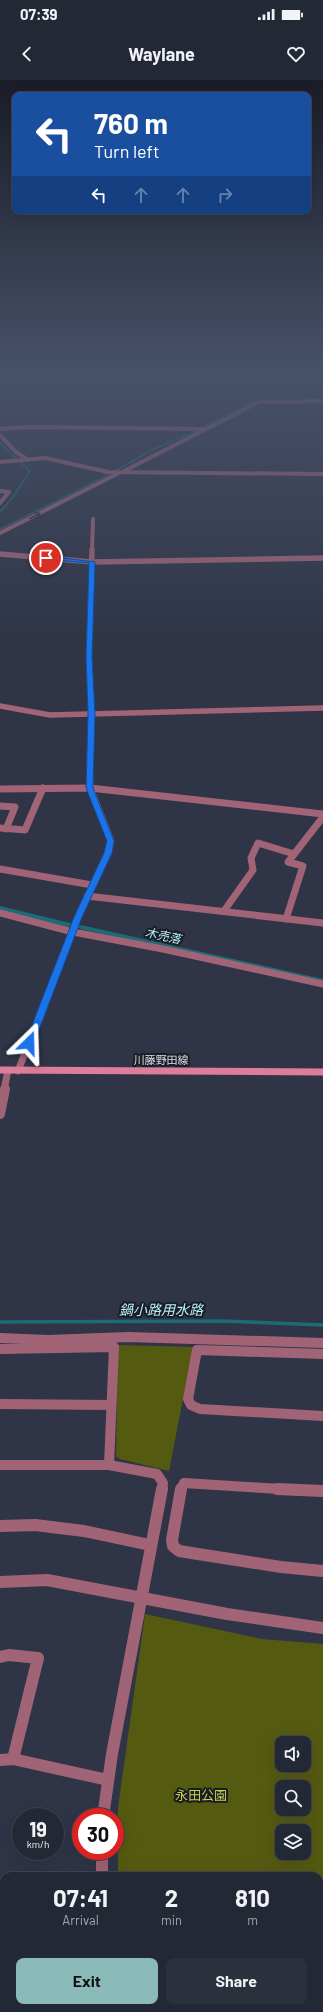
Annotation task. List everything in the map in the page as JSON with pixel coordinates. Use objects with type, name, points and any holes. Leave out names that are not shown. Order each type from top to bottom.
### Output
[{"type":"main road","name":"川藤野田線","points":[[4,1070],[323,1072]]},
{"type":"street","points":[[66,462],[108,472],[323,474]]},
{"type":"street","points":[[0,533],[140,462]]},
{"type":"street","points":[[0,491],[9,492],[0,503]]},
{"type":"street","points":[[18,1071],[78,917],[108,853],[111,841],[90,788],[91,713],[89,657],[93,519]]},
{"type":"street","points":[[0,554],[92,562],[323,558]]},
{"type":"street","points":[[0,706],[42,714],[323,708]]},
{"type":"street","points":[[0,806],[15,807],[3,828],[25,830],[43,788]]},
{"type":"street","points":[[0,789],[90,788],[323,814]]},
{"type":"street","points":[[286,919],[303,866],[288,862],[323,818]]},
{"type":"street","points":[[224,911],[254,870],[251,858],[258,843],[294,854]]},
{"type":"street","points":[[0,869],[92,885]]},
{"type":"street","points":[[87,896],[323,923]]},
{"type":"street","points":[[0,913],[73,932],[163,949],[323,984]]},
{"type":"street","points":[[0,1114],[4,1070]]},
{"type":"street","points":[[0,1338],[48,1340],[129,1337],[323,1343]]},
{"type":"street","points":[[0,1349],[73,1349],[114,1347],[109,1465]]},
{"type":"street","points":[[323,1354],[197,1350],[188,1398],[191,1405],[200,1409],[323,1416]]},
{"type":"street","points":[[0,1404],[111,1405]]},
{"type":"street","points":[[0,1465],[109,1465],[157,1474],[163,1483],[150,1545],[104,1808]]},
{"type":"street","points":[[323,1491],[224,1486],[190,1482],[184,1483],[180,1489],[172,1540],[173,1546],[179,1551],[323,1571]]},
{"type":"street","points":[[0,1526],[35,1525],[84,1531],[150,1545]]},
{"type":"street","points":[[0,1582],[47,1580],[86,1586],[227,1614],[323,1628]]},
{"type":"street","points":[[0,1657],[9,1655],[38,1658],[6,1759],[108,1780]]},
{"type":"street","points":[[102,1860],[102,1872]]},
{"type":"green space","points":[[118,1345],[193,1347],[169,1471],[120,1459],[116,1456]]},
{"type":"green space","name":"永田公園","points":[[145,1614],[262,1639],[323,1644],[323,1872],[118,1872],[118,1860],[124,1860],[124,1808],[118,1808]]},
{"type":"shaded area","points":[[0,906],[70,923],[68,927],[0,910]]},
{"type":"shaded area","points":[[81,925],[323,979],[323,981],[80,929]]},
{"type":"waterway","points":[[0,512],[13,497],[30,471],[21,462]]},
{"type":"waterway","points":[[0,529],[131,462]]},
{"type":"waterway","name":"木売落","points":[[67,924],[85,928]]},
{"type":"waterway","name":"鍋小路用水路","points":[[0,1322],[222,1321],[323,1325]]},
{"type":"route","points":[[29,1043],[78,917],[108,853],[111,841],[90,788],[91,713],[89,657],[92,562],[46,558]]}]
